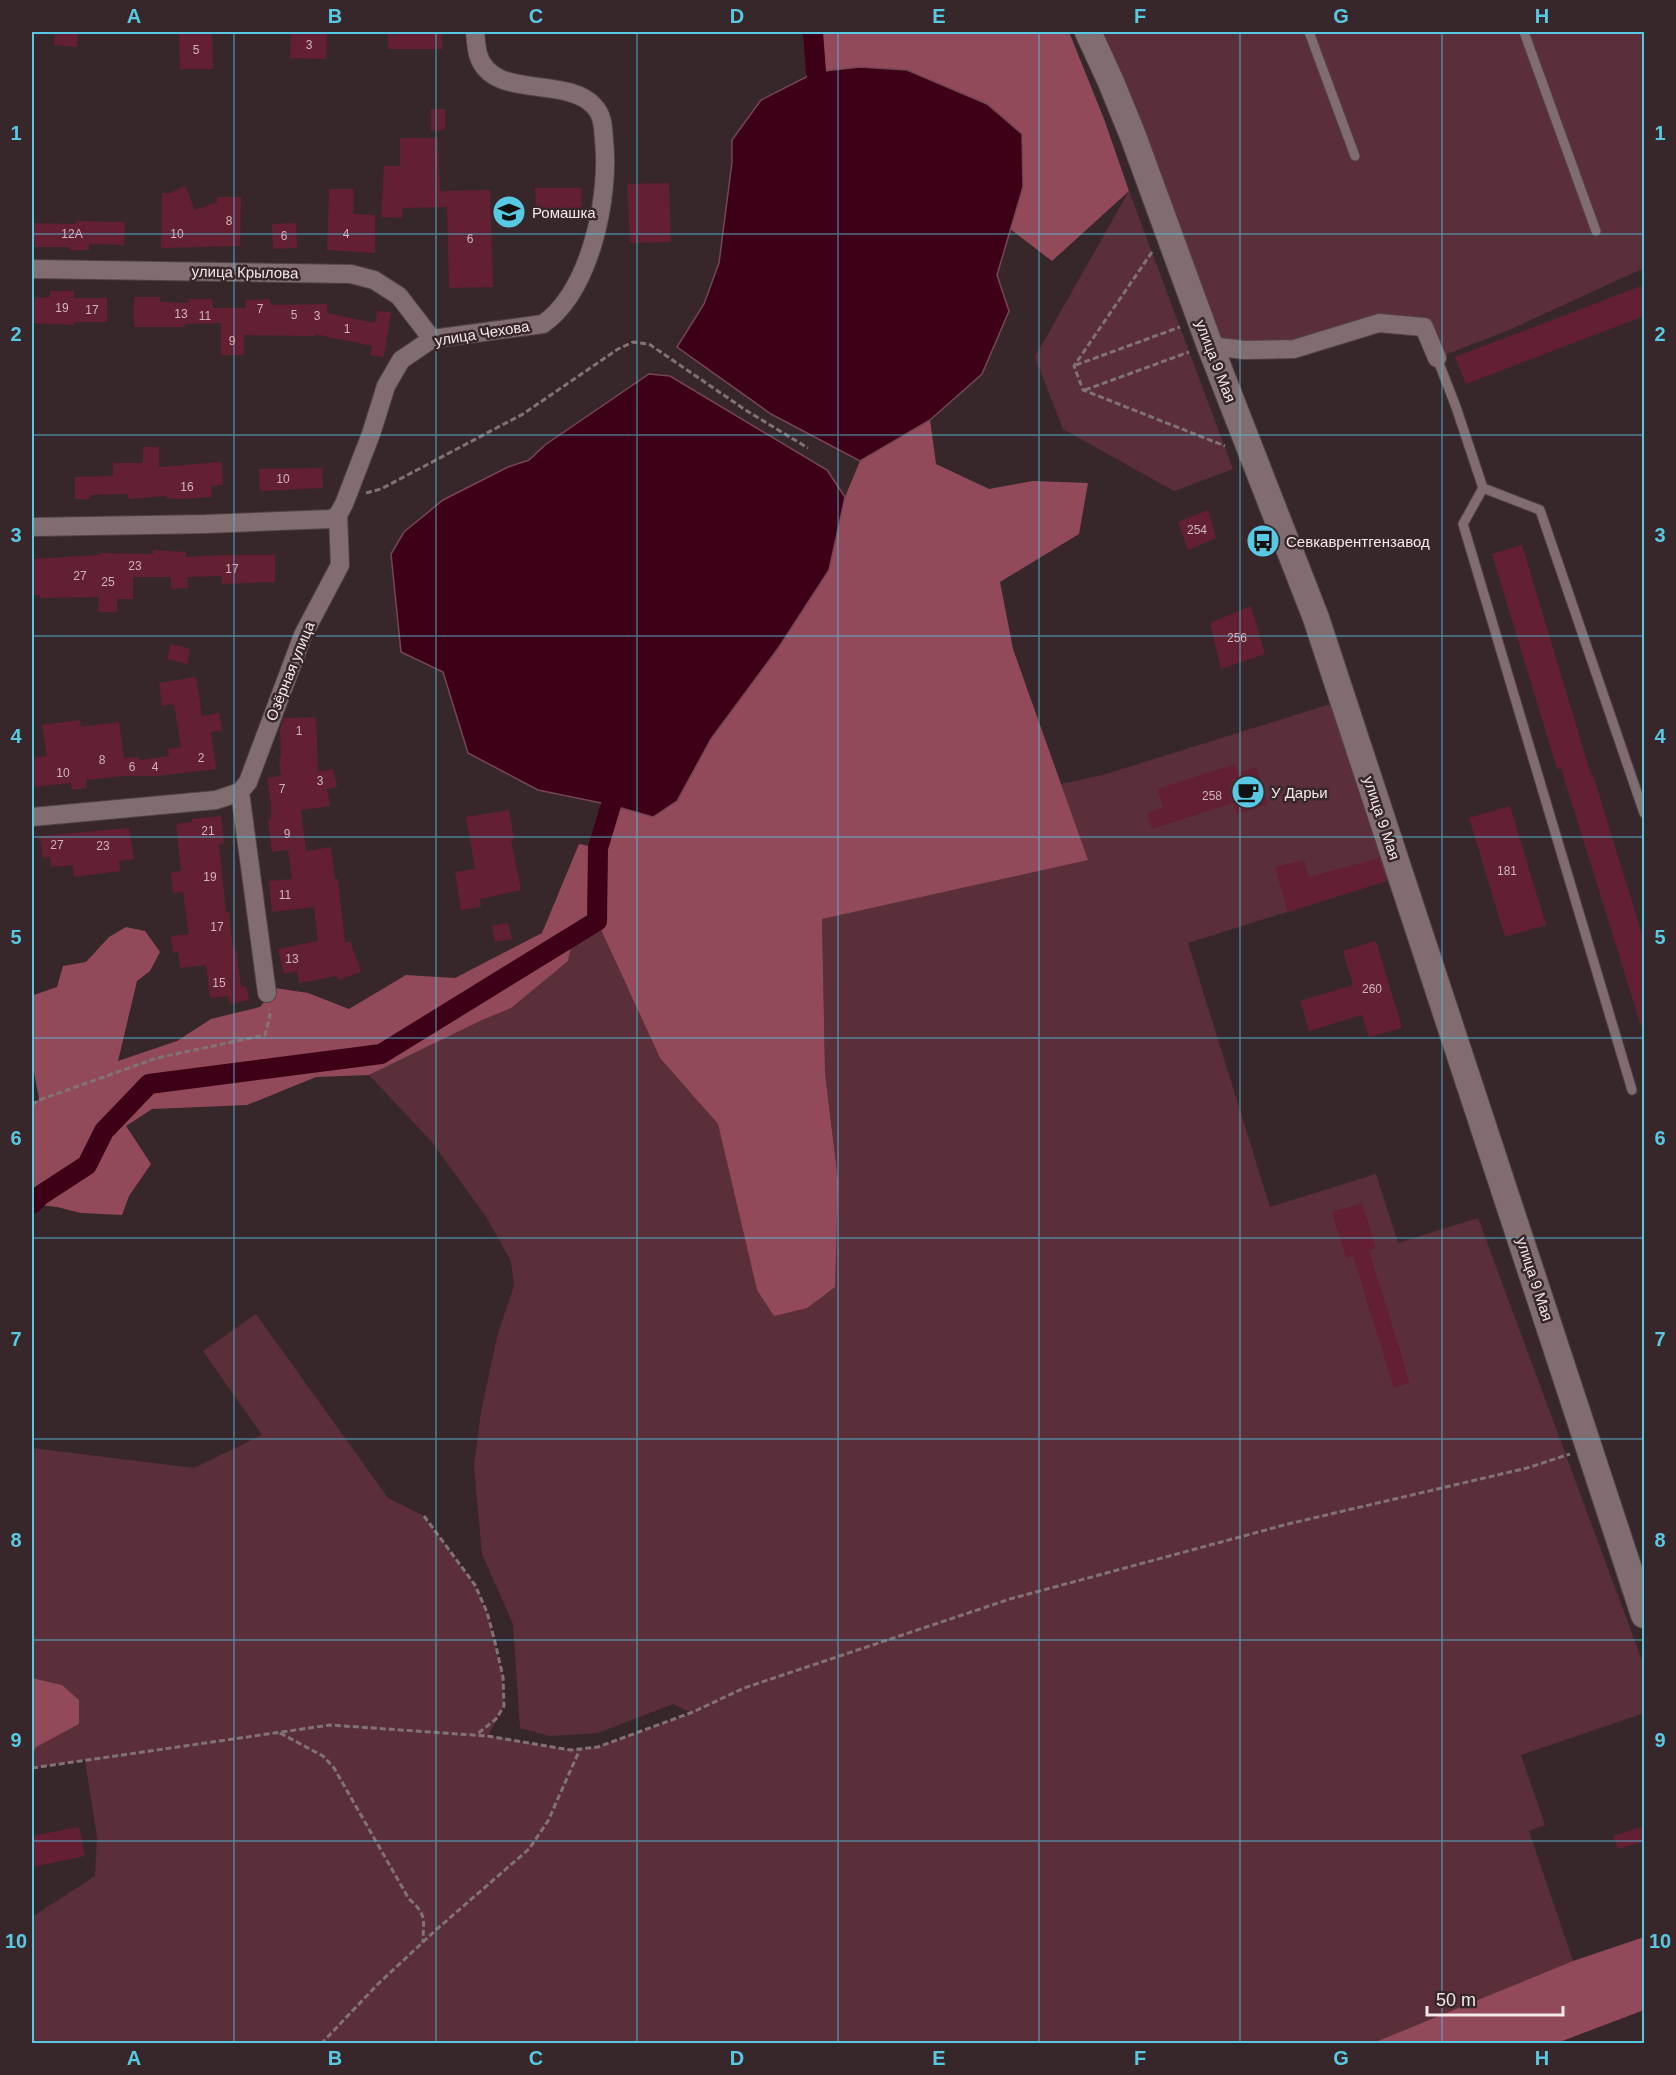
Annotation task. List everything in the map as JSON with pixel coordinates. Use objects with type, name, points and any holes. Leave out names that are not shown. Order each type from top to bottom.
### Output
[{"type":"street","name":"улица Чехова","points":[[338,515],[371,434],[386,386],[401,360],[432,339],[543,324],[557,314],[580,276],[601,217],[605,186],[605,152],[602,119],[595,107],[578,95],[505,81],[492,74],[483,65],[478,54],[475,32]]},
{"type":"street","name":"улица 9 Мая","points":[[1088,32],[1133,136],[1200,348],[1316,618],[1644,1615]]},
{"type":"street","name":"улица Крылова","points":[[32,269],[351,274],[374,280],[399,296],[432,339]]},
{"type":"street","points":[[1200,348],[1294,349],[1379,323],[1424,327],[1437,358]]},
{"type":"street","points":[[32,527],[321,520],[338,515]]},
{"type":"street","name":"Озёрная улица","points":[[240,792],[248,782],[303,635],[340,564],[338,515]]},
{"type":"street","points":[[32,818],[216,800],[240,792],[267,993]]},
{"type":"lane","points":[[1309,32],[1354,156]]},
{"type":"lane","points":[[1524,32],[1596,231]]},
{"type":"lane","points":[[1437,358],[1483,488],[1462,524],[1632,1090]]},
{"type":"lane","points":[[1483,488],[1540,510],[1644,813]]},
{"type":"path","points":[[1074,366],[1152,252]]},
{"type":"path","points":[[1074,366],[1180,326]]},
{"type":"path","points":[[346,498],[381,489],[504,425],[618,349],[633,342],[649,344],[747,411],[808,448]]},
{"type":"path","points":[[1083,390],[1200,348]]},
{"type":"path","points":[[1074,366],[1083,390],[1225,447]]},
{"type":"path","points":[[32,1105],[39,1100],[157,1058],[265,1035],[270,1016],[267,993]]},
{"type":"path","points":[[32,1768],[330,1725],[476,1735],[570,1750],[598,1747],[693,1712],[744,1688],[1010,1599],[1288,1524],[1527,1468],[1590,1447]]},
{"type":"path","points":[[424,1516],[475,1585],[487,1612],[495,1642],[503,1677],[504,1706],[496,1719],[476,1735]]},
{"type":"path","points":[[279,1732],[323,1756],[334,1768],[409,1899],[420,1908],[423,1916],[423,1943]]},
{"type":"path","points":[[321,2043],[378,1984],[529,1850],[548,1821],[580,1749]]},
{"type":"shaded area","points":[[813,32],[1069,32],[1104,119],[1129,191],[1052,261],[1010,229],[1023,187],[860,67],[816,72]]},
{"type":"shaded area","points":[[1088,32],[1644,32],[1644,268],[1509,330],[1437,358],[1424,327],[1379,323],[1294,349],[1210,346]]},
{"type":"shaded area","points":[[860,67],[907,70],[987,104],[1022,134],[1023,187],[997,275],[1009,311],[982,374],[930,420],[860,461],[771,414],[677,347],[704,304],[719,263],[732,162],[732,140],[761,100],[816,72]]},
{"type":"shaded area","points":[[1129,191],[1233,469],[1174,491],[1063,429],[1035,357]]},
{"type":"shaded area","points":[[649,374],[670,376],[827,470],[845,497],[829,570],[779,647],[711,739],[677,801],[653,817],[611,805],[538,790],[468,753],[443,672],[401,652],[391,554],[404,532],[443,500],[508,467],[529,460],[545,445]]},
{"type":"shaded area","points":[[930,420],[936,464],[989,489],[1033,481],[1088,483],[1079,534],[1000,582],[1013,649],[1088,860],[822,919],[825,1073],[838,1181],[835,1287],[807,1308],[774,1316],[757,1290],[718,1124],[660,1058],[597,921],[571,947],[568,961],[511,1008],[369,1075],[316,1077],[247,1105],[152,1109],[126,1126],[151,1164],[129,1196],[122,1215],[81,1213],[32,1204],[32,1105],[39,1099],[32,1062],[32,1001],[34,995],[57,987],[63,966],[86,962],[109,937],[126,927],[145,931],[160,952],[150,971],[137,981],[118,1061],[177,1041],[211,1019],[260,1007],[275,988],[308,993],[349,1009],[406,975],[455,978],[542,933],[579,844],[598,848],[611,805],[653,817],[677,801],[711,739],[779,647],[829,570],[845,497],[860,461]]},
{"type":"shaded area","points":[[1334,703],[1388,880],[1188,943],[1270,1207],[1376,1174],[1398,1243],[1478,1218],[1644,1666],[1644,1713],[1521,1755],[1545,1825],[1529,1831],[1573,1961],[1373,2043],[32,2044],[32,1917],[95,1876],[97,1837],[85,1760],[32,1768],[32,1756],[61,1685],[32,1678],[32,1448],[194,1468],[262,1435],[203,1351],[256,1314],[388,1498],[424,1516],[475,1585],[487,1612],[503,1677],[504,1706],[488,1736],[570,1750],[598,1747],[692,1713],[673,1704],[598,1733],[550,1736],[520,1728],[513,1624],[482,1554],[474,1466],[481,1412],[498,1333],[514,1286],[511,1261],[487,1218],[432,1142],[369,1075],[511,1008],[597,921],[660,1058],[718,1124],[757,1290],[838,1181],[825,1073],[822,919],[1087,860],[1061,784],[1106,774]]},
{"type":"shaded area","points":[[32,1678],[62,1685],[79,1700],[79,1724],[36,1747],[32,1756]]},
{"type":"shaded area","points":[[1644,1937],[1644,2010],[1557,2043],[1373,2043],[1573,1961]]},
{"type":"building","points":[[55,32],[78,32],[77,47],[54,45]]},
{"type":"building","points":[[179,32],[212,32],[213,69],[180,69]]},
{"type":"building","points":[[291,32],[327,32],[326,59],[290,58]]},
{"type":"building","points":[[388,32],[442,32],[442,49],[388,49]]},
{"type":"building","points":[[431,109],[445,109],[445,130],[431,131]]},
{"type":"building","points":[[400,138],[438,138],[440,191],[490,190],[493,287],[449,288],[447,207],[402,208],[402,218],[381,217],[384,166],[400,166]]},
{"type":"building","points":[[669,183],[671,242],[630,243],[627,184]]},
{"type":"building","points":[[185,186],[195,210],[217,202],[217,197],[241,197],[240,246],[161,248],[162,193],[170,193]]},
{"type":"building","points":[[535,188],[581,188],[582,212],[536,212]]},
{"type":"building","points":[[329,189],[354,189],[353,214],[375,215],[375,253],[327,250]]},
{"type":"building","points":[[76,221],[125,222],[124,245],[89,244],[89,250],[70,250],[70,247],[32,247],[32,223],[76,224]]},
{"type":"building","points":[[296,223],[297,248],[273,249],[272,224]]},
{"type":"building","points":[[1644,285],[1644,316],[1466,384],[1455,357]]},
{"type":"building","points":[[50,291],[74,291],[74,298],[107,298],[107,322],[74,322],[74,325],[32,323],[32,298],[50,297]]},
{"type":"building","points":[[134,297],[160,297],[160,302],[189,303],[189,299],[212,299],[213,308],[246,308],[246,300],[270,299],[270,303],[274,305],[327,304],[327,313],[375,323],[377,311],[391,312],[384,357],[370,355],[372,346],[315,334],[315,336],[244,335],[244,355],[221,355],[221,323],[185,324],[185,327],[134,327]]},
{"type":"building","points":[[143,447],[159,447],[159,467],[222,462],[223,485],[211,486],[212,497],[178,499],[166,498],[166,496],[129,499],[128,494],[90,495],[90,499],[75,499],[75,477],[113,476],[113,463],[143,463]]},
{"type":"building","points":[[322,468],[323,488],[260,491],[259,469]]},
{"type":"building","points":[[1208,510],[1216,538],[1188,550],[1178,522]]},
{"type":"building","points":[[1522,545],[1644,941],[1644,1025],[1641,1026],[1561,768],[1557,769],[1492,554]]},
{"type":"building","points":[[153,550],[186,552],[186,557],[275,555],[275,582],[222,584],[222,576],[187,577],[188,588],[171,589],[171,577],[133,577],[133,599],[117,599],[117,612],[98,612],[99,597],[40,598],[40,595],[32,595],[32,559],[100,555],[100,553],[153,554]]},
{"type":"building","points":[[1251,606],[1265,654],[1221,669],[1210,623]]},
{"type":"building","points":[[171,644],[190,649],[187,664],[167,659]]},
{"type":"building","points":[[196,677],[202,716],[219,713],[222,730],[211,732],[216,769],[157,776],[124,776],[86,780],[87,788],[72,790],[71,783],[32,787],[32,758],[47,756],[42,725],[80,720],[81,727],[119,722],[124,758],[139,757],[140,760],[169,756],[168,749],[181,747],[174,704],[162,706],[159,683]]},
{"type":"building","points":[[316,717],[318,772],[333,769],[337,787],[327,789],[330,806],[301,810],[306,851],[331,847],[335,879],[338,879],[345,943],[350,941],[361,972],[339,980],[337,976],[299,983],[297,971],[284,974],[278,949],[318,941],[314,907],[272,912],[269,881],[292,879],[288,850],[272,852],[268,820],[271,819],[271,804],[267,778],[281,776],[280,728],[284,718]]},
{"type":"building","points":[[1235,764],[1238,773],[1256,767],[1268,804],[1236,814],[1233,803],[1152,829],[1147,813],[1163,807],[1157,789]]},
{"type":"building","points":[[1510,806],[1546,925],[1505,937],[1469,818]]},
{"type":"building","points":[[509,810],[514,839],[511,840],[521,890],[480,899],[481,907],[461,910],[455,872],[475,869],[466,817]]},
{"type":"building","points":[[221,816],[224,843],[219,844],[226,912],[229,912],[233,950],[236,949],[241,987],[246,986],[249,1000],[230,1004],[228,996],[210,998],[206,965],[180,968],[178,952],[173,953],[171,936],[189,934],[183,892],[173,893],[171,872],[181,871],[176,824],[192,822],[192,819]]},
{"type":"building","points":[[129,828],[134,859],[119,861],[120,871],[74,877],[73,865],[51,867],[50,857],[43,858],[40,836]]},
{"type":"building","points":[[1379,858],[1387,881],[1288,912],[1275,867],[1304,860],[1309,877]]},
{"type":"building","points":[[508,923],[512,939],[495,942],[492,926]]},
{"type":"building","points":[[1376,941],[1402,1028],[1369,1037],[1362,1015],[1309,1031],[1300,1001],[1353,985],[1343,951]]},
{"type":"building","points":[[1362,1203],[1376,1248],[1369,1250],[1410,1383],[1394,1388],[1353,1256],[1346,1258],[1332,1212]]},
{"type":"building","points":[[1644,1826],[1644,1841],[1618,1849],[1613,1836]]},
{"type":"building","points":[[79,1827],[85,1856],[32,1867],[32,1836]]},
{"type":"waterway","points":[[813,32],[816,72]]},
{"type":"waterway","points":[[32,1204],[41,1195],[87,1165],[104,1131],[149,1084],[381,1054],[597,921],[598,848],[611,805]]},
{"type":"place","name":"Ромашка","points":[[509,212]]},
{"type":"place","name":"Севкаврентгензавод","points":[[1263,541]]},
{"type":"place","name":"У Дарьи","points":[[1248,792]]}]
